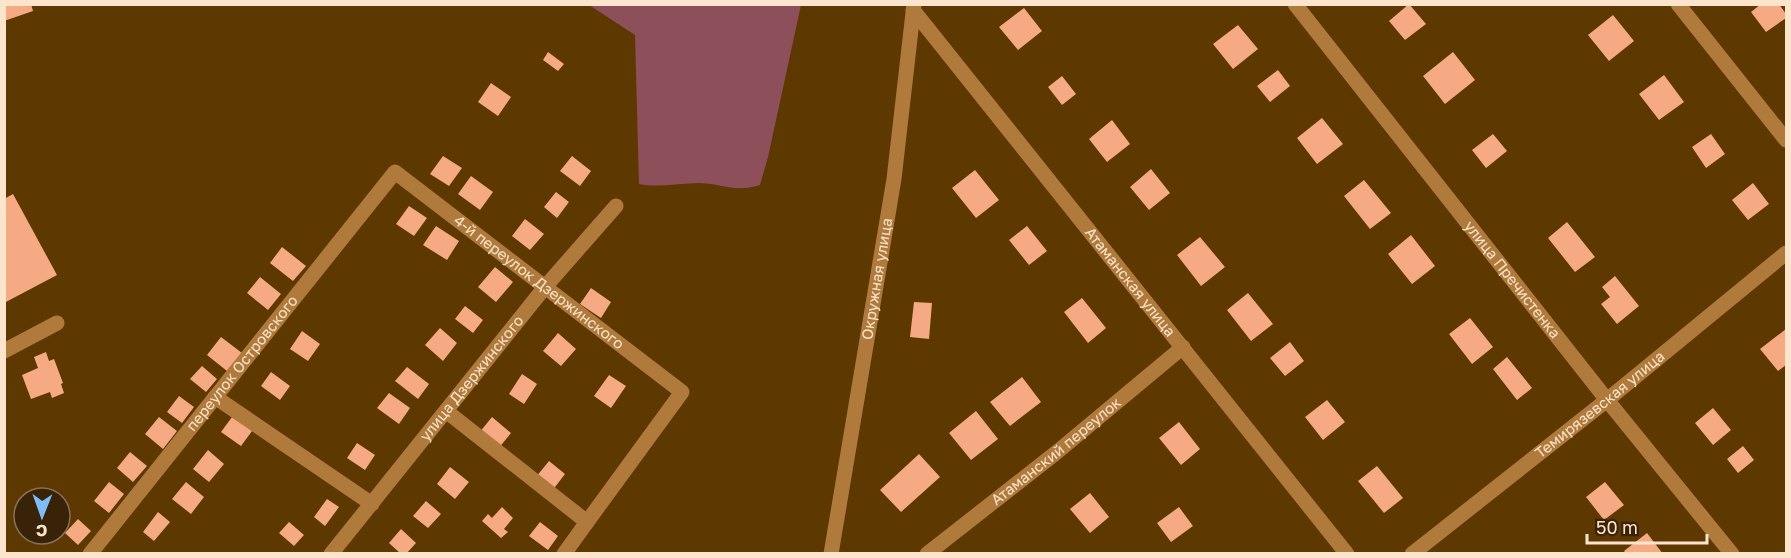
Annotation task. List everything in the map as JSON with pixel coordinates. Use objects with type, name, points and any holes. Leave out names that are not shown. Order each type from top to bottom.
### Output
[{"type":"street","name":"улица Пречистенка","points":[[1295,4],[1607,400],[1732,554]]},
{"type":"street","points":[[1678,4],[1786,140]]},
{"type":"street","name":"Атаманская улица","points":[[914,7],[1347,554]]},
{"type":"street","name":"Окружная улица","points":[[831,554],[894,179],[914,7]]},
{"type":"street","name":"4-й переулок Дзержинского","points":[[395,172],[682,392],[587,522]]},
{"type":"street","name":"переулок Островского","points":[[90,554],[395,172]]},
{"type":"street","name":"улица Дзержинского","points":[[332,554],[545,287],[616,206]]},
{"type":"street","name":"Темирязевская улица","points":[[1412,554],[1607,400],[1786,253]]},
{"type":"street","points":[[4,351],[57,323]]},
{"type":"street","name":"Атаманский переулок","points":[[927,554],[1057,452],[1183,347]]},
{"type":"street","points":[[215,397],[372,504]]},
{"type":"street","points":[[446,411],[587,522],[564,554]]},
{"type":"shaded area","points":[[589,5],[801,5],[760,185],[736,188],[700,183],[639,184],[635,35]]},
{"type":"building","points":[[4,4],[31,4],[33,11],[4,21]]},
{"type":"building","points":[[1409,4],[1426,24],[1405,40],[1389,21]]},
{"type":"building","points":[[1761,4],[1779,4],[1786,18],[1766,32],[1751,12]]},
{"type":"building","points":[[1024,8],[1042,31],[1018,50],[999,27]]},
{"type":"building","points":[[1613,15],[1634,41],[1609,61],[1588,35]]},
{"type":"building","points":[[1238,25],[1258,49],[1233,69],[1213,44]]},
{"type":"building","points":[[548,52],[564,64],[558,71],[543,60]]},
{"type":"building","points":[[1453,52],[1475,80],[1445,104],[1423,76]]},
{"type":"building","points":[[1278,70],[1290,86],[1270,102],[1257,86]]},
{"type":"building","points":[[1664,75],[1684,102],[1659,120],[1639,94]]},
{"type":"building","points":[[1062,76],[1076,94],[1062,105],[1048,87]]},
{"type":"building","points":[[491,83],[511,97],[498,116],[478,102]]},
{"type":"building","points":[[1322,118],[1343,144],[1317,164],[1297,138]]},
{"type":"building","points":[[1112,120],[1130,144],[1107,162],[1089,139]]},
{"type":"building","points":[[1493,134],[1507,151],[1486,168],[1472,150]]},
{"type":"building","points":[[1711,134],[1725,154],[1706,168],[1692,147]]},
{"type":"building","points":[[443,156],[462,168],[449,186],[430,174]]},
{"type":"building","points":[[572,156],[591,171],[580,186],[560,171]]},
{"type":"building","points":[[1151,169],[1170,193],[1149,210],[1130,187]]},
{"type":"building","points":[[975,170],[999,200],[976,218],[952,188]]},
{"type":"building","points":[[471,176],[493,192],[480,210],[458,194]]},
{"type":"building","points":[[1364,180],[1391,213],[1370,229],[1344,196]]},
{"type":"building","points":[[1753,183],[1769,204],[1748,220],[1732,200]]},
{"type":"building","points":[[556,192],[569,202],[557,218],[544,207]]},
{"type":"building","points":[[13,194],[57,275],[4,303],[4,199]]},
{"type":"building","points":[[409,206],[427,218],[414,236],[396,224]]},
{"type":"building","points":[[525,219],[544,234],[530,250],[512,236]]},
{"type":"building","points":[[1567,222],[1595,257],[1575,272],[1548,238]]},
{"type":"building","points":[[436,226],[459,241],[447,260],[423,245]]},
{"type":"building","points":[[1027,226],[1047,251],[1029,265],[1009,240]]},
{"type":"building","points":[[1411,235],[1435,266],[1412,284],[1388,254]]},
{"type":"building","points":[[1200,237],[1225,267],[1201,286],[1177,255]]},
{"type":"building","points":[[282,247],[306,266],[293,281],[270,263]]},
{"type":"building","points":[[495,267],[513,282],[496,302],[478,287]]},
{"type":"building","points":[[1615,276],[1639,306],[1617,324],[1601,304],[1610,297],[1602,287]]},
{"type":"building","points":[[260,277],[281,294],[268,310],[247,293]]},
{"type":"building","points":[[591,288],[611,302],[601,318],[580,304]]},
{"type":"building","points":[[1248,293],[1273,324],[1251,341],[1227,310]]},
{"type":"building","points":[[1082,298],[1106,328],[1088,343],[1064,312]]},
{"type":"building","points":[[914,302],[932,303],[929,339],[910,337]]},
{"type":"building","points":[[465,306],[483,320],[473,333],[455,319]]},
{"type":"building","points":[[1470,318],[1493,347],[1472,364],[1449,334]]},
{"type":"building","points":[[440,328],[457,343],[443,361],[425,345]]},
{"type":"building","points":[[1786,329],[1786,365],[1778,371],[1760,349]]},
{"type":"building","points":[[302,331],[320,344],[308,361],[290,349]]},
{"type":"building","points":[[558,333],[576,349],[561,366],[543,351]]},
{"type":"building","points":[[221,337],[242,353],[227,371],[207,355]]},
{"type":"building","points":[[1290,342],[1304,361],[1285,376],[1270,358]]},
{"type":"building","points":[[46,352],[49,361],[54,359],[63,383],[61,384],[64,393],[52,398],[50,392],[31,399],[22,375],[38,368],[34,357]]},
{"type":"building","points":[[1507,357],[1532,388],[1517,400],[1493,369]]},
{"type":"building","points":[[202,366],[217,379],[206,392],[190,379]]},
{"type":"building","points":[[407,367],[429,384],[418,399],[395,381]]},
{"type":"building","points":[[271,372],[290,386],[280,400],[261,386]]},
{"type":"building","points":[[522,374],[537,384],[524,404],[509,394]]},
{"type":"building","points":[[609,375],[626,386],[611,408],[594,396]]},
{"type":"building","points":[[1022,377],[1041,402],[1010,426],[990,402]]},
{"type":"building","points":[[389,393],[410,408],[399,424],[377,408]]},
{"type":"building","points":[[179,396],[194,407],[182,423],[167,412]]},
{"type":"building","points":[[1327,400],[1345,422],[1323,440],[1305,417]]},
{"type":"building","points":[[1713,408],[1731,430],[1713,445],[1695,423]]},
{"type":"building","points":[[976,411],[998,439],[971,460],[949,433]]},
{"type":"building","points":[[235,413],[255,427],[241,446],[221,432]]},
{"type":"building","points":[[159,417],[177,431],[163,449],[145,434]]},
{"type":"building","points":[[492,417],[511,433],[498,449],[479,433]]},
{"type":"building","points":[[1179,422],[1200,449],[1181,465],[1159,438]]},
{"type":"building","points":[[357,443],[375,455],[365,470],[347,458]]},
{"type":"building","points":[[1743,446],[1754,460],[1738,473],[1727,459]]},
{"type":"building","points":[[208,450],[224,464],[209,482],[193,469]]},
{"type":"building","points":[[130,452],[147,466],[133,482],[117,468]]},
{"type":"building","points":[[919,454],[940,477],[901,512],[880,490]]},
{"type":"building","points":[[549,461],[565,474],[552,491],[536,477]]},
{"type":"building","points":[[1377,466],[1403,498],[1384,513],[1358,481]]},
{"type":"building","points":[[450,467],[469,482],[455,499],[437,484]]},
{"type":"building","points":[[109,482],[124,494],[109,513],[94,501]]},
{"type":"building","points":[[186,482],[204,497],[191,514],[172,499]]},
{"type":"building","points":[[1605,482],[1624,505],[1604,520],[1586,497]]},
{"type":"building","points":[[1090,493],[1109,517],[1090,533],[1070,509]]},
{"type":"building","points":[[327,499],[339,507],[325,526],[314,517]]},
{"type":"building","points":[[426,501],[441,514],[428,528],[413,516]]},
{"type":"building","points":[[502,507],[513,518],[504,529],[508,532],[501,538],[482,521],[488,514],[492,518]]},
{"type":"building","points":[[1179,507],[1193,526],[1171,542],[1157,523]]},
{"type":"building","points":[[158,512],[170,522],[154,541],[143,532]]},
{"type":"building","points":[[78,519],[91,531],[78,545],[72,539],[72,525]]},
{"type":"building","points":[[289,522],[304,535],[294,546],[279,533]]},
{"type":"building","points":[[540,522],[558,536],[548,550],[529,536]]},
{"type":"building","points":[[401,529],[416,543],[406,554],[401,554],[389,543]]},
{"type":"building","points":[[1647,533],[1663,554],[1626,554],[1624,551]]}]
